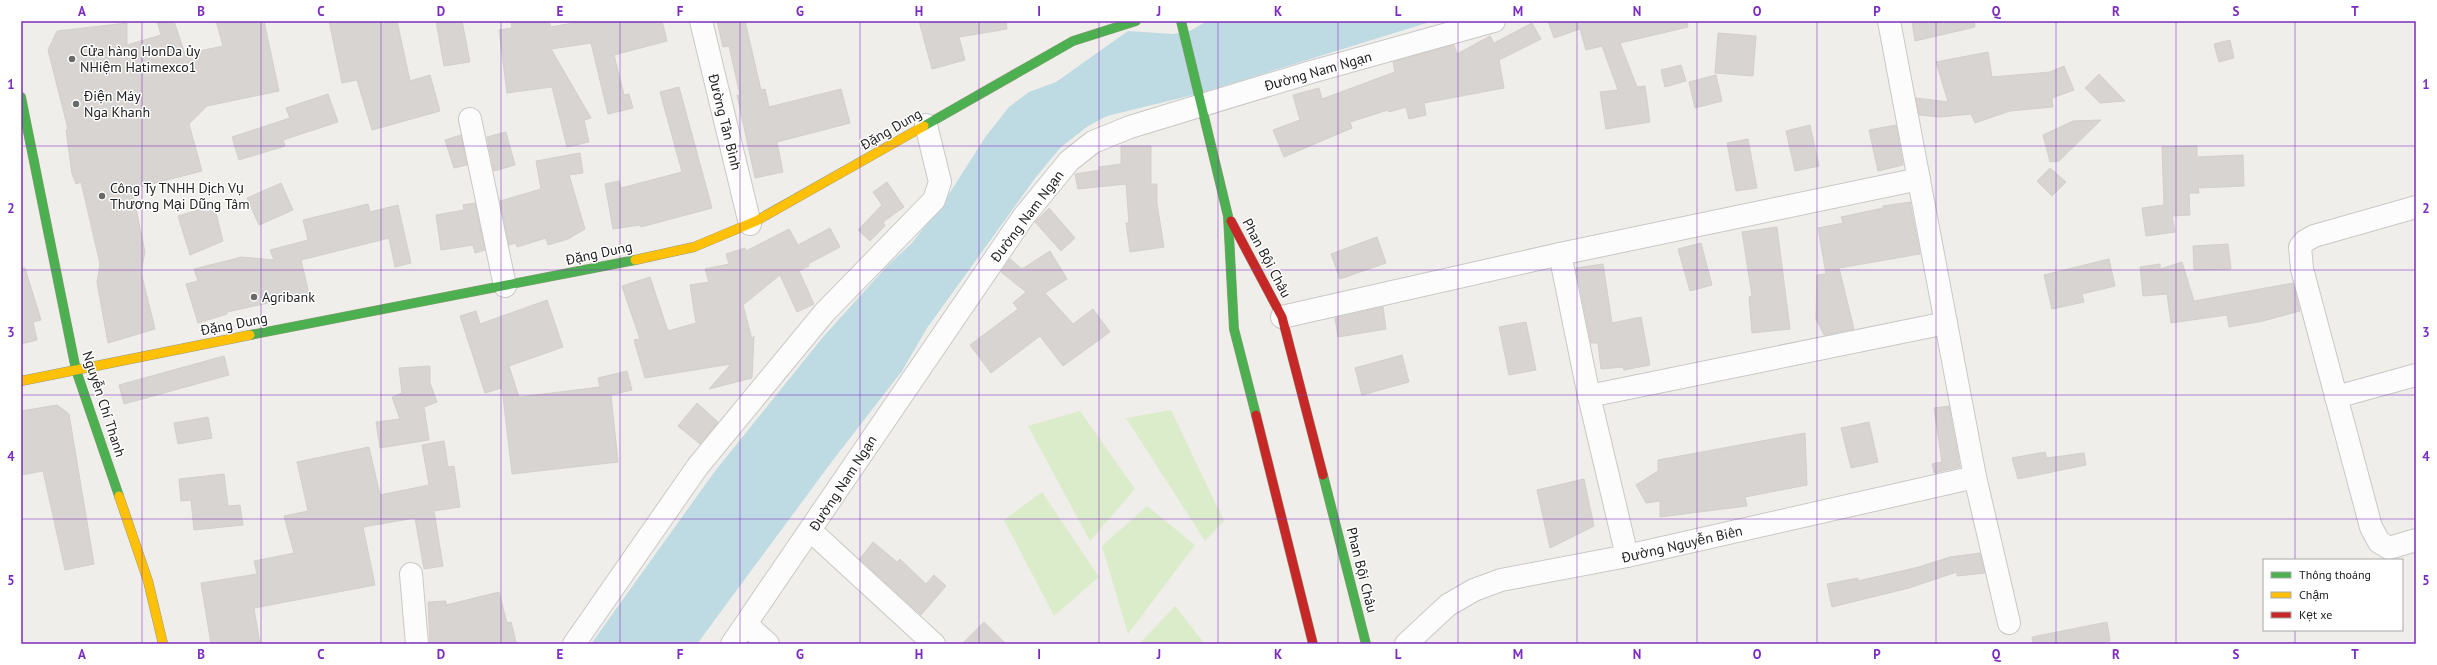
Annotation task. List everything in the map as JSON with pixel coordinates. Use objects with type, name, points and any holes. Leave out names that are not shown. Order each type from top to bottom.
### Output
[{"type":"street","name":"Đường Tân Bình","points":[[701,21],[750,224]]},
{"type":"street","name":"Đặng Dung","points":[[21,381],[576,273],[694,247],[750,224],[1073,41],[1136,21]]},
{"type":"street","points":[[1181,21],[1203,105],[1228,216]]},
{"type":"street","name":"Đường Nam Ngạn","points":[[732,644],[811,531],[889,412],[1024,216],[1069,161],[1093,142],[1130,127],[1494,21]]},
{"type":"street","points":[[1889,21],[1975,477],[2010,623]]},
{"type":"street","name":"Nguyễn Chí Thanh","points":[[21,97],[76,370],[148,581],[163,644]]},
{"type":"street","points":[[470,119],[505,286]]},
{"type":"street","points":[[574,644],[698,466],[824,313],[934,200],[940,182],[926,124]]},
{"type":"street","points":[[1282,317],[1560,254],[1919,179]]},
{"type":"street","points":[[2416,207],[2314,236],[2305,241],[2300,247],[2302,269],[2372,527],[2379,542],[2389,548],[2416,540]]},
{"type":"street","name":"Phan Bội Châu","points":[[1228,216],[1282,317],[1366,644]]},
{"type":"street","name":"Phan Bội Châu","points":[[1228,216],[1234,329],[1313,644]]},
{"type":"street","points":[[1560,254],[1589,396],[1627,556]]},
{"type":"street","points":[[1589,396],[1946,322]]},
{"type":"street","points":[[2336,397],[2416,375]]},
{"type":"street","name":"Đường Nguyễn Biên","points":[[1406,644],[1448,605],[1474,590],[1501,580],[1627,556],[1975,477]]},
{"type":"street","points":[[811,531],[934,644]]},
{"type":"street","points":[[410,574],[417,644]]},
{"type":"street","points":[[746,624],[768,644]]},
{"type":"green space","points":[[1171,410],[1224,521],[1205,541],[1126,418]]},
{"type":"green space","points":[[1080,411],[1135,489],[1090,541],[1028,426]]},
{"type":"green space","points":[[1042,492],[1099,577],[1054,616],[1004,520]]},
{"type":"green space","points":[[1147,506],[1195,545],[1128,634],[1102,546]]},
{"type":"green space","points":[[1175,606],[1205,644],[1139,644]]},
{"type":"water","points":[[1207,21],[1433,21],[1201,93],[1107,116],[1088,126],[1061,147],[1036,177],[927,328],[902,371],[833,460],[697,644],[591,644],[715,471],[823,337],[888,265],[911,244],[942,205],[986,136],[1009,107],[1029,92],[1056,82],[1128,31],[1173,34],[1190,31]]},
{"type":"building","points":[[157,21],[174,21],[185,54],[223,46],[216,21],[264,21],[279,91],[207,106],[189,124],[202,171],[132,189],[145,252],[141,272],[155,329],[108,343],[97,282],[100,264],[81,182],[76,184],[72,174],[66,130],[68,129],[48,50],[57,31],[127,23],[127,45],[161,35]]},
{"type":"building","points":[[329,21],[397,21],[410,81],[430,75],[440,111],[372,130],[357,80],[342,83]]},
{"type":"building","points":[[436,21],[462,21],[470,62],[444,66]]},
{"type":"building","points":[[511,21],[549,21],[551,27],[584,21],[662,21],[667,41],[614,55],[624,95],[629,94],[633,108],[608,114],[591,43],[551,49],[591,118],[584,120],[589,142],[567,147],[552,87],[507,93],[499,30],[512,28]]},
{"type":"building","points":[[717,21],[745,21],[761,90],[765,89],[769,107],[841,89],[850,123],[777,142],[783,172],[755,178],[737,95],[740,95],[729,46],[723,47]]},
{"type":"building","points":[[919,21],[1006,21],[1007,29],[959,37],[965,60],[932,69]]},
{"type":"building","points":[[1548,21],[1687,21],[1688,27],[1620,43],[1637,87],[1645,86],[1650,122],[1606,129],[1600,92],[1618,90],[1602,46],[1586,50],[1580,29],[1554,38]]},
{"type":"building","points":[[1912,21],[1974,21],[1975,27],[1915,41]]},
{"type":"building","points":[[1532,23],[1541,39],[1499,60],[1504,88],[1424,103],[1426,115],[1409,119],[1406,107],[1389,112],[1388,110],[1350,122],[1352,128],[1284,157],[1273,130],[1300,120],[1293,95],[1319,88],[1322,99],[1395,72],[1393,62],[1454,45],[1457,54],[1490,36],[1494,43]]},
{"type":"building","points":[[1718,33],[1756,36],[1753,76],[1715,73]]},
{"type":"building","points":[[2230,40],[2234,58],[2219,62],[2214,44]]},
{"type":"building","points":[[1988,52],[1992,77],[2050,72],[2064,66],[2074,90],[2052,98],[2053,107],[2010,111],[1975,123],[1971,114],[1940,117],[1919,115],[1916,98],[1948,102],[1936,62]]},
{"type":"building","points":[[1681,65],[1686,81],[1665,87],[1661,70]]},
{"type":"building","points":[[2099,74],[2125,101],[2100,103],[2085,88]]},
{"type":"building","points":[[1716,75],[1722,101],[1695,108],[1689,82]]},
{"type":"building","points":[[679,87],[712,208],[641,227],[640,225],[613,229],[605,184],[619,181],[621,188],[682,172],[660,92]]},
{"type":"building","points":[[328,94],[338,122],[283,140],[285,146],[239,160],[232,137],[290,118],[286,108]]},
{"type":"building","points":[[2101,120],[2059,161],[2050,162],[2043,135],[2073,121]]},
{"type":"building","points":[[1810,125],[1819,166],[1795,171],[1786,131]]},
{"type":"building","points":[[1896,125],[1903,165],[1878,171],[1869,130]]},
{"type":"building","points":[[506,132],[515,165],[494,171],[487,137]]},
{"type":"building","points":[[461,135],[467,165],[454,168],[445,140]]},
{"type":"building","points":[[1748,139],[1757,188],[1736,191],[1727,143]]},
{"type":"building","points":[[1121,146],[1151,146],[1151,184],[1157,184],[1157,204],[1164,247],[1130,252],[1126,223],[1129,223],[1126,184],[1078,189],[1075,174],[1100,170],[1099,167],[1121,164]]},
{"type":"building","points":[[2197,146],[2197,157],[2243,155],[2244,186],[2198,188],[2199,193],[2189,193],[2190,215],[2172,216],[2175,232],[2146,236],[2142,208],[2164,205],[2162,147]]},
{"type":"building","points":[[580,153],[583,173],[569,175],[585,229],[568,239],[548,245],[546,238],[517,247],[516,243],[509,245],[500,201],[541,189],[536,161]]},
{"type":"building","points":[[2050,168],[2066,182],[2052,196],[2037,181]]},
{"type":"building","points":[[887,182],[904,207],[883,222],[885,226],[870,241],[858,230],[882,205],[873,192]]},
{"type":"building","points":[[281,183],[293,210],[259,225],[247,198]]},
{"type":"building","points":[[1910,202],[1920,254],[1839,268],[1854,329],[1824,335],[1816,319],[1817,275],[1826,274],[1818,228],[1843,223],[1841,217],[1883,208],[1883,206]]},
{"type":"building","points":[[475,203],[485,250],[475,253],[473,245],[441,250],[436,215],[464,210],[463,205]]},
{"type":"building","points":[[368,204],[370,212],[398,205],[411,263],[395,267],[389,238],[301,260],[309,294],[227,312],[227,314],[198,323],[186,284],[198,281],[194,269],[242,257],[274,260],[270,250],[308,240],[303,220]]},
{"type":"building","points":[[214,205],[223,241],[190,255],[178,216]]},
{"type":"building","points":[[1049,208],[1075,238],[1061,251],[1035,222]]},
{"type":"building","points":[[1777,227],[1790,329],[1752,333],[1749,297],[1752,296],[1742,232]]},
{"type":"building","points":[[830,228],[840,247],[808,264],[809,266],[799,271],[814,304],[797,312],[780,275],[743,305],[752,339],[754,336],[752,378],[709,389],[731,364],[645,378],[634,340],[640,339],[622,286],[650,277],[668,331],[696,323],[690,285],[709,282],[705,269],[729,264],[726,254],[745,248],[746,251],[789,229],[798,245]]},
{"type":"building","points":[[1377,237],[1386,263],[1340,279],[1331,254]]},
{"type":"building","points":[[1701,243],[1712,285],[1690,291],[1678,249]]},
{"type":"building","points":[[2228,244],[2231,269],[2194,270],[2193,246]]},
{"type":"building","points":[[1050,251],[1067,279],[1045,293],[1073,324],[1093,309],[1110,332],[1063,366],[1040,336],[991,373],[970,345],[1018,309],[1013,303],[1026,292],[1001,272],[1010,259],[1022,269]]},
{"type":"building","points":[[2109,259],[2115,286],[2082,294],[2084,302],[2052,309],[2044,275]]},
{"type":"building","points":[[2182,262],[2194,301],[2293,283],[2300,311],[2263,321],[2229,327],[2227,315],[2171,323],[2167,294],[2143,296],[2140,267],[2160,264],[2160,269]]},
{"type":"building","points":[[1603,264],[1612,323],[1641,317],[1650,365],[1624,370],[1623,367],[1601,369],[1598,343],[1591,343],[1576,268]]},
{"type":"building","points":[[21,268],[25,268],[41,320],[33,322],[37,340],[21,344]]},
{"type":"building","points":[[547,300],[563,347],[509,366],[519,397],[600,387],[598,378],[627,371],[632,390],[611,395],[618,462],[512,474],[502,388],[485,393],[460,316],[476,311],[480,324]]},
{"type":"building","points":[[1383,307],[1386,329],[1338,337],[1335,318]]},
{"type":"building","points":[[1526,322],[1536,370],[1509,375],[1499,327]]},
{"type":"building","points":[[1402,355],[1409,382],[1362,395],[1355,368]]},
{"type":"building","points":[[224,356],[229,375],[124,404],[119,385]]},
{"type":"building","points":[[430,366],[430,383],[437,402],[424,407],[429,440],[380,448],[376,422],[400,419],[392,397],[402,393],[399,368]]},
{"type":"building","points":[[697,403],[718,422],[700,444],[678,426]]},
{"type":"building","points":[[57,405],[69,414],[94,564],[65,570],[43,471],[21,475],[21,411]]},
{"type":"building","points":[[1949,406],[1960,467],[1934,473],[1932,464],[1942,462],[1934,408]]},
{"type":"building","points":[[208,417],[212,438],[178,444],[174,423]]},
{"type":"building","points":[[1869,422],[1878,462],[1851,468],[1841,428]]},
{"type":"building","points":[[1805,433],[1807,485],[1745,497],[1747,506],[1660,517],[1660,501],[1646,503],[1636,485],[1658,471],[1658,460]]},
{"type":"building","points":[[444,441],[448,467],[454,466],[460,507],[434,511],[443,566],[424,569],[415,518],[363,527],[375,585],[254,608],[260,644],[211,644],[201,583],[257,574],[254,561],[294,553],[284,516],[308,511],[297,462],[369,447],[380,495],[429,485],[422,445]]},
{"type":"building","points":[[2045,452],[2047,458],[2084,453],[2086,465],[2018,479],[2012,458]]},
{"type":"building","points":[[224,474],[228,506],[240,505],[243,525],[194,530],[191,500],[181,501],[179,479]]},
{"type":"building","points":[[1584,479],[1594,526],[1550,548],[1537,490]]},
{"type":"building","points":[[873,542],[897,562],[900,559],[926,584],[934,575],[946,586],[921,615],[860,559]]},
{"type":"building","points":[[1980,553],[1985,573],[1957,576],[1957,572],[1909,588],[1832,607],[1827,584],[1858,578],[1858,581],[1919,567],[1950,557]]},
{"type":"building","points":[[499,592],[507,623],[511,622],[516,642],[506,644],[430,644],[428,602],[446,601],[446,605]]},
{"type":"building","points":[[984,622],[1006,644],[962,644]]},
{"type":"building","points":[[2107,622],[2110,641],[2094,644],[2033,644],[2032,637]]},
{"type":"traffic: fast","points":[[924,126],[1073,41],[1136,21]]},
{"type":"traffic: fast","points":[[1181,21],[1228,216],[1234,329],[1256,415]]},
{"type":"traffic: fast","points":[[21,97],[76,370],[119,496]]},
{"type":"traffic: fast","points":[[250,335],[635,260]]},
{"type":"traffic: fast","points":[[1323,475],[1366,644]]},
{"type":"traffic: slow","points":[[635,260],[694,247],[756,221],[924,126]]},
{"type":"traffic: slow","points":[[21,381],[250,335]]},
{"type":"traffic: slow","points":[[119,496],[148,581],[163,644]]},
{"type":"traffic: jam","points":[[1231,221],[1282,317],[1323,475]]},
{"type":"traffic: jam","points":[[1256,415],[1313,644]]},
{"type":"place","name":"Cửa hàng HonDa ủy NHiệm Hatimexco1","points":[[72,59]]},
{"type":"place","name":"Điện Máy Nga Khanh","points":[[76,104]]},
{"type":"place","name":"Công Ty TNHH Dịch Vụ Thương Mại Dũng Tâm","points":[[102,196]]},
{"type":"place","name":"Agribank","points":[[254,297]]}]
